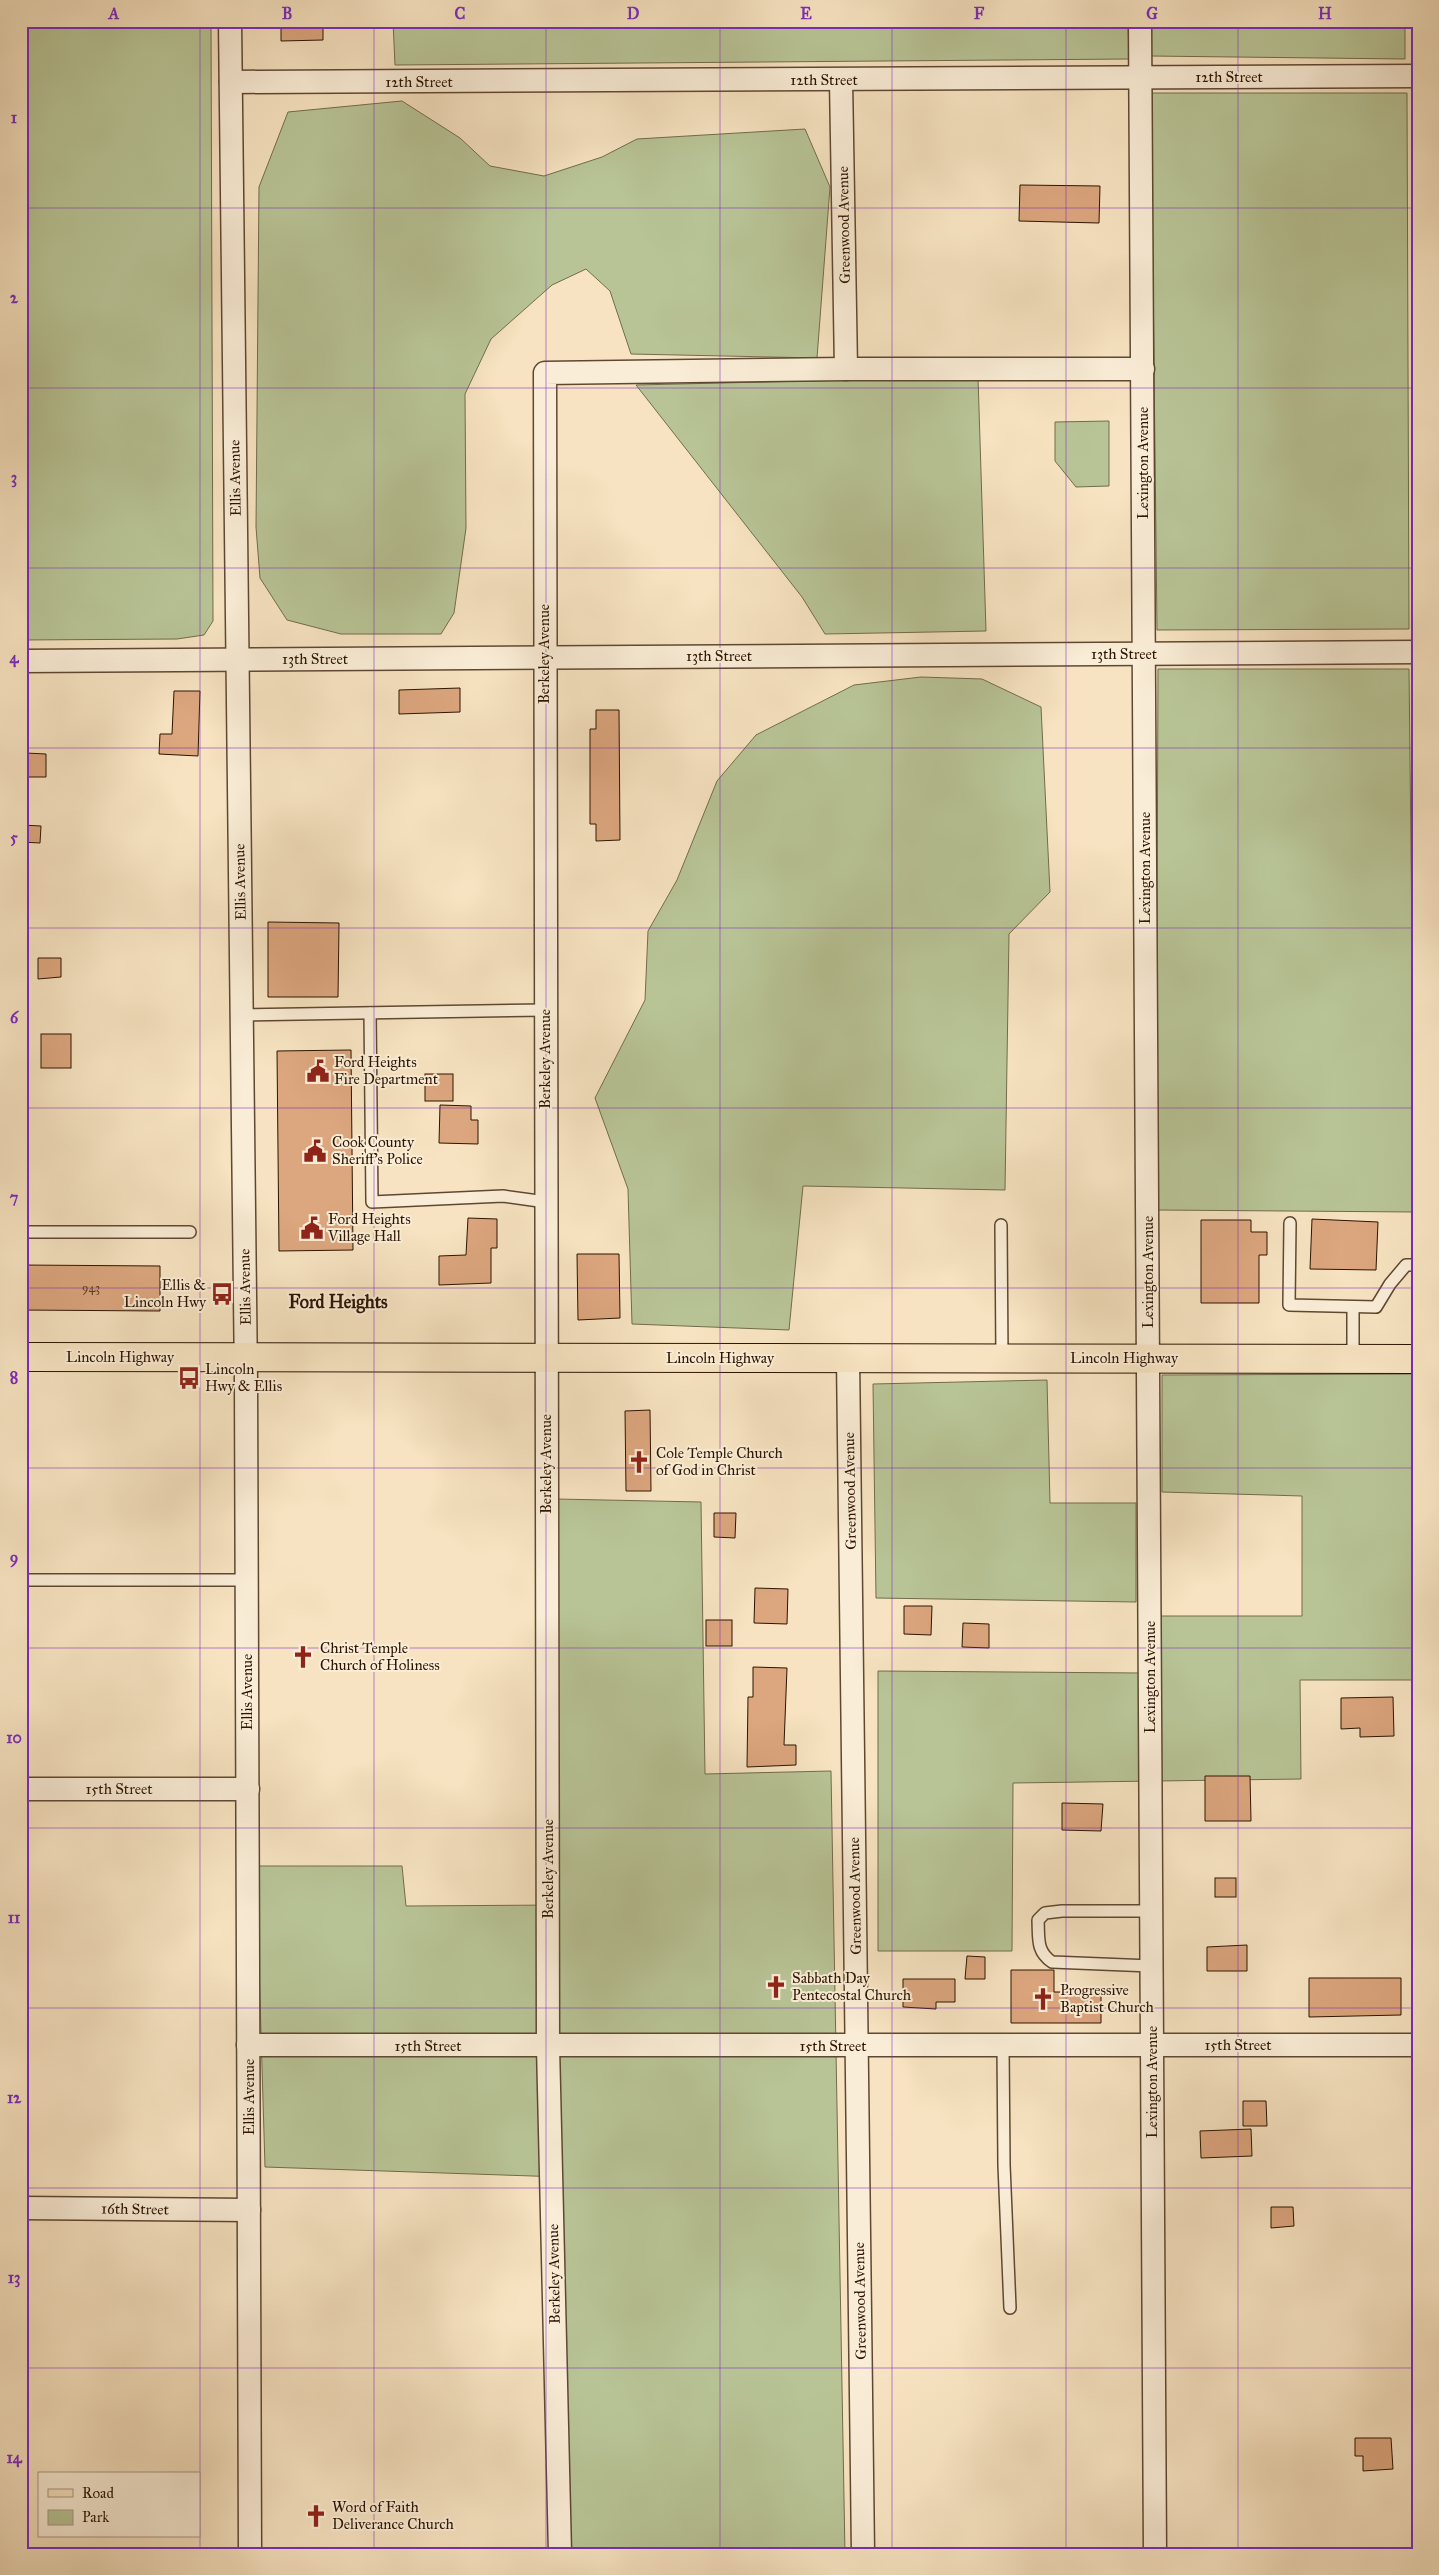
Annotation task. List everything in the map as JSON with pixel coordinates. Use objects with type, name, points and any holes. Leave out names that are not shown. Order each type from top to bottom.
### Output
[{"type":"main road","name":"Lincoln Highway","points":[[21,1357],[1418,1359]]},
{"type":"street","name":"Ellis Avenue","points":[[230,21],[236,660],[243,1015],[246,1357],[250,2554]]},
{"type":"street","name":"Lexington Avenue","points":[[1140,21],[1154,2554]]},
{"type":"street","name":"12th Street","points":[[231,82],[1418,76]]},
{"type":"street","name":"Greenwood Avenue","points":[[841,80],[846,369]]},
{"type":"street","points":[[846,369],[1143,369]]},
{"type":"street","name":"Berkeley Avenue","points":[[560,2554],[548,2046],[544,658],[545,374],[846,369]]},
{"type":"street","name":"13th Street","points":[[21,661],[1418,652]]},
{"type":"street","name":"Greenwood Avenue","points":[[848,1358],[863,2554]]},
{"type":"street","name":"15th Street","points":[[21,1789],[248,1789]]},
{"type":"street","name":"15th Street","points":[[248,2045],[1418,2045]]},
{"type":"street","name":"16th Street","points":[[21,2208],[249,2210]]},
{"type":"lane","points":[[243,1015],[545,1010]]},
{"type":"lane","points":[[370,1013],[372,1202],[503,1196],[546,1202]]},
{"type":"lane","points":[[1290,1223],[1289,1306],[1376,1307],[1390,1284],[1406,1265],[1418,1265]]},
{"type":"lane","points":[[1001,1225],[1002,1358]]},
{"type":"lane","points":[[21,1232],[190,1232]]},
{"type":"lane","points":[[1353,1306],[1353,1359]]},
{"type":"lane","points":[[21,1580],[247,1580]]},
{"type":"lane","points":[[1151,1911],[1062,1911],[1045,1913],[1038,1920],[1039,1947],[1044,1956],[1052,1962],[1151,1966]]},
{"type":"lane","points":[[1003,2046],[1004,2165],[1010,2308]]},
{"type":"green space","points":[[21,21],[211,21],[213,621],[204,635],[177,639],[21,640]]},
{"type":"green space","points":[[393,21],[1128,21],[1129,59],[395,65]]},
{"type":"green space","points":[[1150,21],[1405,21],[1405,59],[1150,56]]},
{"type":"green space","points":[[1151,93],[1407,93],[1409,629],[1157,630]]},
{"type":"green space","points":[[402,101],[460,138],[490,166],[544,176],[602,157],[637,139],[805,129],[830,187],[817,358],[631,354],[610,291],[586,269],[552,285],[491,339],[465,394],[466,528],[454,613],[441,634],[341,634],[287,620],[260,578],[256,527],[259,187],[288,112]]},
{"type":"green space","points":[[978,377],[986,631],[825,634],[802,597],[636,385]]},
{"type":"green space","points":[[1109,421],[1109,486],[1076,487],[1055,461],[1055,422]]},
{"type":"green space","points":[[1158,669],[1409,669],[1415,1212],[1156,1210]]},
{"type":"green space","points":[[921,677],[982,679],[1041,707],[1050,892],[1009,934],[1005,1190],[803,1186],[789,1330],[632,1324],[628,1189],[595,1098],[645,1000],[648,931],[677,880],[717,781],[756,735],[854,685]]},
{"type":"green space","points":[[1418,1374],[1418,1680],[1300,1680],[1301,1779],[1013,1783],[1012,1951],[878,1951],[878,1671],[1142,1673],[1139,1616],[1302,1616],[1302,1496],[1162,1492],[1162,1375]]},
{"type":"green space","points":[[1047,1380],[1050,1503],[1136,1503],[1136,1602],[876,1598],[873,1384]]},
{"type":"green space","points":[[557,1499],[701,1502],[705,1774],[831,1771],[845,2554],[570,2554],[562,2177],[265,2167],[256,1866],[402,1866],[406,1906],[559,1905]]},
{"type":"building","points":[[281,21],[323,21],[323,40],[281,41]]},
{"type":"building","points":[[1020,185],[1100,186],[1099,223],[1019,221]]},
{"type":"building","points":[[460,688],[460,712],[399,714],[399,690]]},
{"type":"building","points":[[174,691],[200,691],[198,756],[159,754],[160,734],[172,734]]},
{"type":"building","points":[[596,710],[619,710],[620,840],[596,841],[596,824],[590,824],[590,729],[596,729]]},
{"type":"building","points":[[26,753],[46,754],[46,777],[26,777]]},
{"type":"building","points":[[21,825],[41,826],[40,843],[21,842]]},
{"type":"building","points":[[268,922],[339,923],[338,997],[268,997]]},
{"type":"building","points":[[38,958],[61,958],[61,977],[38,979]]},
{"type":"building","points":[[41,1034],[71,1034],[71,1068],[41,1068]]},
{"type":"building","points":[[351,1050],[353,1250],[279,1251],[277,1051]]},
{"type":"building","points":[[425,1074],[453,1074],[453,1101],[425,1101]]},
{"type":"building","points":[[440,1105],[471,1106],[471,1120],[478,1120],[478,1144],[439,1143]]},
{"type":"building","points":[[468,1218],[497,1219],[497,1248],[491,1248],[491,1283],[439,1285],[439,1256],[466,1255]]},
{"type":"building","points":[[1312,1219],[1378,1222],[1376,1270],[1310,1269]]},
{"type":"building","points":[[1201,1220],[1251,1220],[1251,1232],[1267,1232],[1267,1255],[1259,1255],[1259,1303],[1201,1303]]},
{"type":"building","points":[[577,1254],[619,1254],[620,1318],[578,1320]]},
{"type":"building","points":[[21,1265],[160,1266],[160,1311],[21,1310]]},
{"type":"building","points":[[650,1410],[651,1491],[626,1491],[625,1411]]},
{"type":"building","points":[[714,1513],[736,1513],[735,1538],[714,1537]]},
{"type":"building","points":[[755,1588],[788,1589],[787,1624],[754,1623]]},
{"type":"building","points":[[904,1606],[932,1606],[931,1635],[904,1634]]},
{"type":"building","points":[[706,1620],[732,1620],[732,1646],[706,1646]]},
{"type":"building","points":[[963,1623],[989,1624],[989,1648],[962,1647]]},
{"type":"building","points":[[753,1667],[787,1668],[784,1745],[796,1745],[796,1765],[747,1767],[748,1697],[753,1697]]},
{"type":"building","points":[[1393,1697],[1394,1736],[1360,1737],[1360,1728],[1341,1729],[1341,1698]]},
{"type":"building","points":[[1205,1776],[1250,1776],[1251,1821],[1205,1821]]},
{"type":"building","points":[[1062,1803],[1103,1804],[1101,1831],[1062,1830]]},
{"type":"building","points":[[1215,1878],[1236,1878],[1236,1897],[1215,1897]]},
{"type":"building","points":[[1247,1945],[1247,1971],[1207,1971],[1207,1947]]},
{"type":"building","points":[[967,1956],[985,1957],[985,1979],[965,1979]]},
{"type":"building","points":[[1011,1970],[1054,1970],[1054,1992],[1101,1992],[1101,2023],[1011,2023]]},
{"type":"building","points":[[1309,1978],[1401,1978],[1401,2015],[1309,2017]]},
{"type":"building","points":[[903,1979],[955,1979],[955,2002],[936,2002],[936,2009],[903,2007]]},
{"type":"building","points":[[1243,2101],[1266,2101],[1267,2126],[1243,2126]]},
{"type":"building","points":[[1251,2129],[1252,2156],[1201,2158],[1200,2131]]},
{"type":"building","points":[[1271,2207],[1293,2207],[1294,2226],[1271,2228]]},
{"type":"building","points":[[1355,2438],[1391,2438],[1393,2469],[1363,2471],[1363,2456],[1355,2456]]},
{"type":"place","name":"Ford Heights Fire Department","points":[[318,1071]]},
{"type":"place","name":"Cook County Sheriff's Police","points":[[315,1151]]},
{"type":"place","name":"Ford Heights Village Hall","points":[[312,1228]]},
{"type":"place","name":"Ellis & Lincoln Hwy","points":[[222,1294]]},
{"type":"place","name":"Lincoln Hwy & Ellis","points":[[189,1378]]},
{"type":"place","name":"Cole Temple Church of God in Christ","points":[[639,1462]]},
{"type":"place","name":"Christ Temple Church of Holiness","points":[[303,1657]]},
{"type":"place","name":"Sabbath Day Pentecostal Church","points":[[776,1987]]},
{"type":"place","name":"Progressive Baptist Church","points":[[1043,1999]]},
{"type":"place","name":"Word of Faith Deliverance Church","points":[[316,2516]]},
{"type":"district","name":"Ford Heights","points":[[338,1302]]}]
